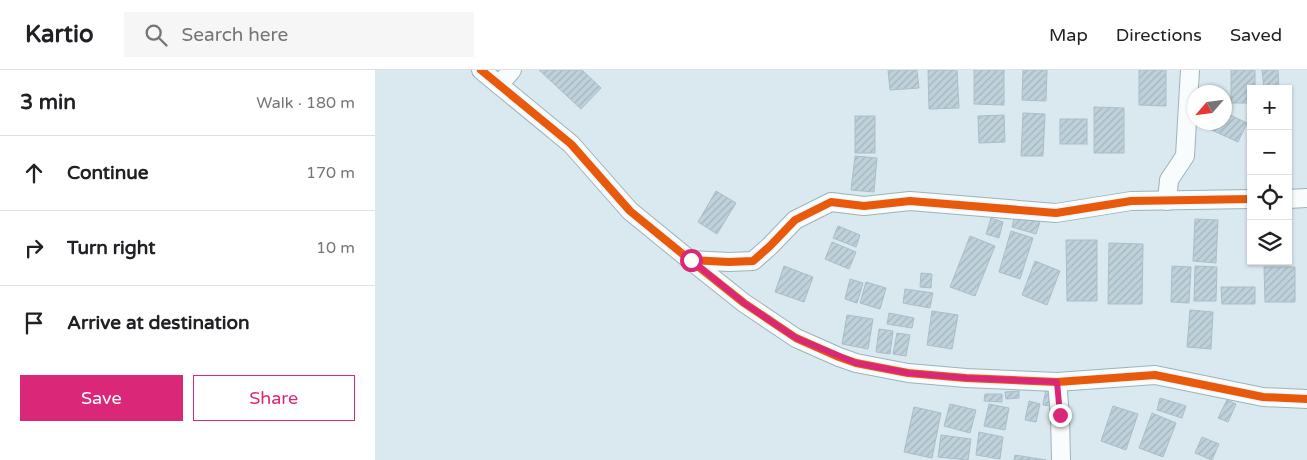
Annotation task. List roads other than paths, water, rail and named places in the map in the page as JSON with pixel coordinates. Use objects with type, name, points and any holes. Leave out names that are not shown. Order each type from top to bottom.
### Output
[{"type":"street","points":[[481,70],[571,144],[630,211],[744,303],[796,338],[856,363],[908,373],[1057,382],[1155,375],[1263,397],[1307,399]]},
{"type":"street","points":[[499,85],[512,70]]},
{"type":"street","points":[[1167,201],[1169,180],[1185,156],[1190,70]]},
{"type":"street","points":[[1292,198],[1307,198]]},
{"type":"street","points":[[691,260],[753,261],[795,220],[831,202],[864,206],[910,202],[1056,213],[1131,202],[1247,199]]},
{"type":"street","points":[[1057,382],[1061,460]]}]
